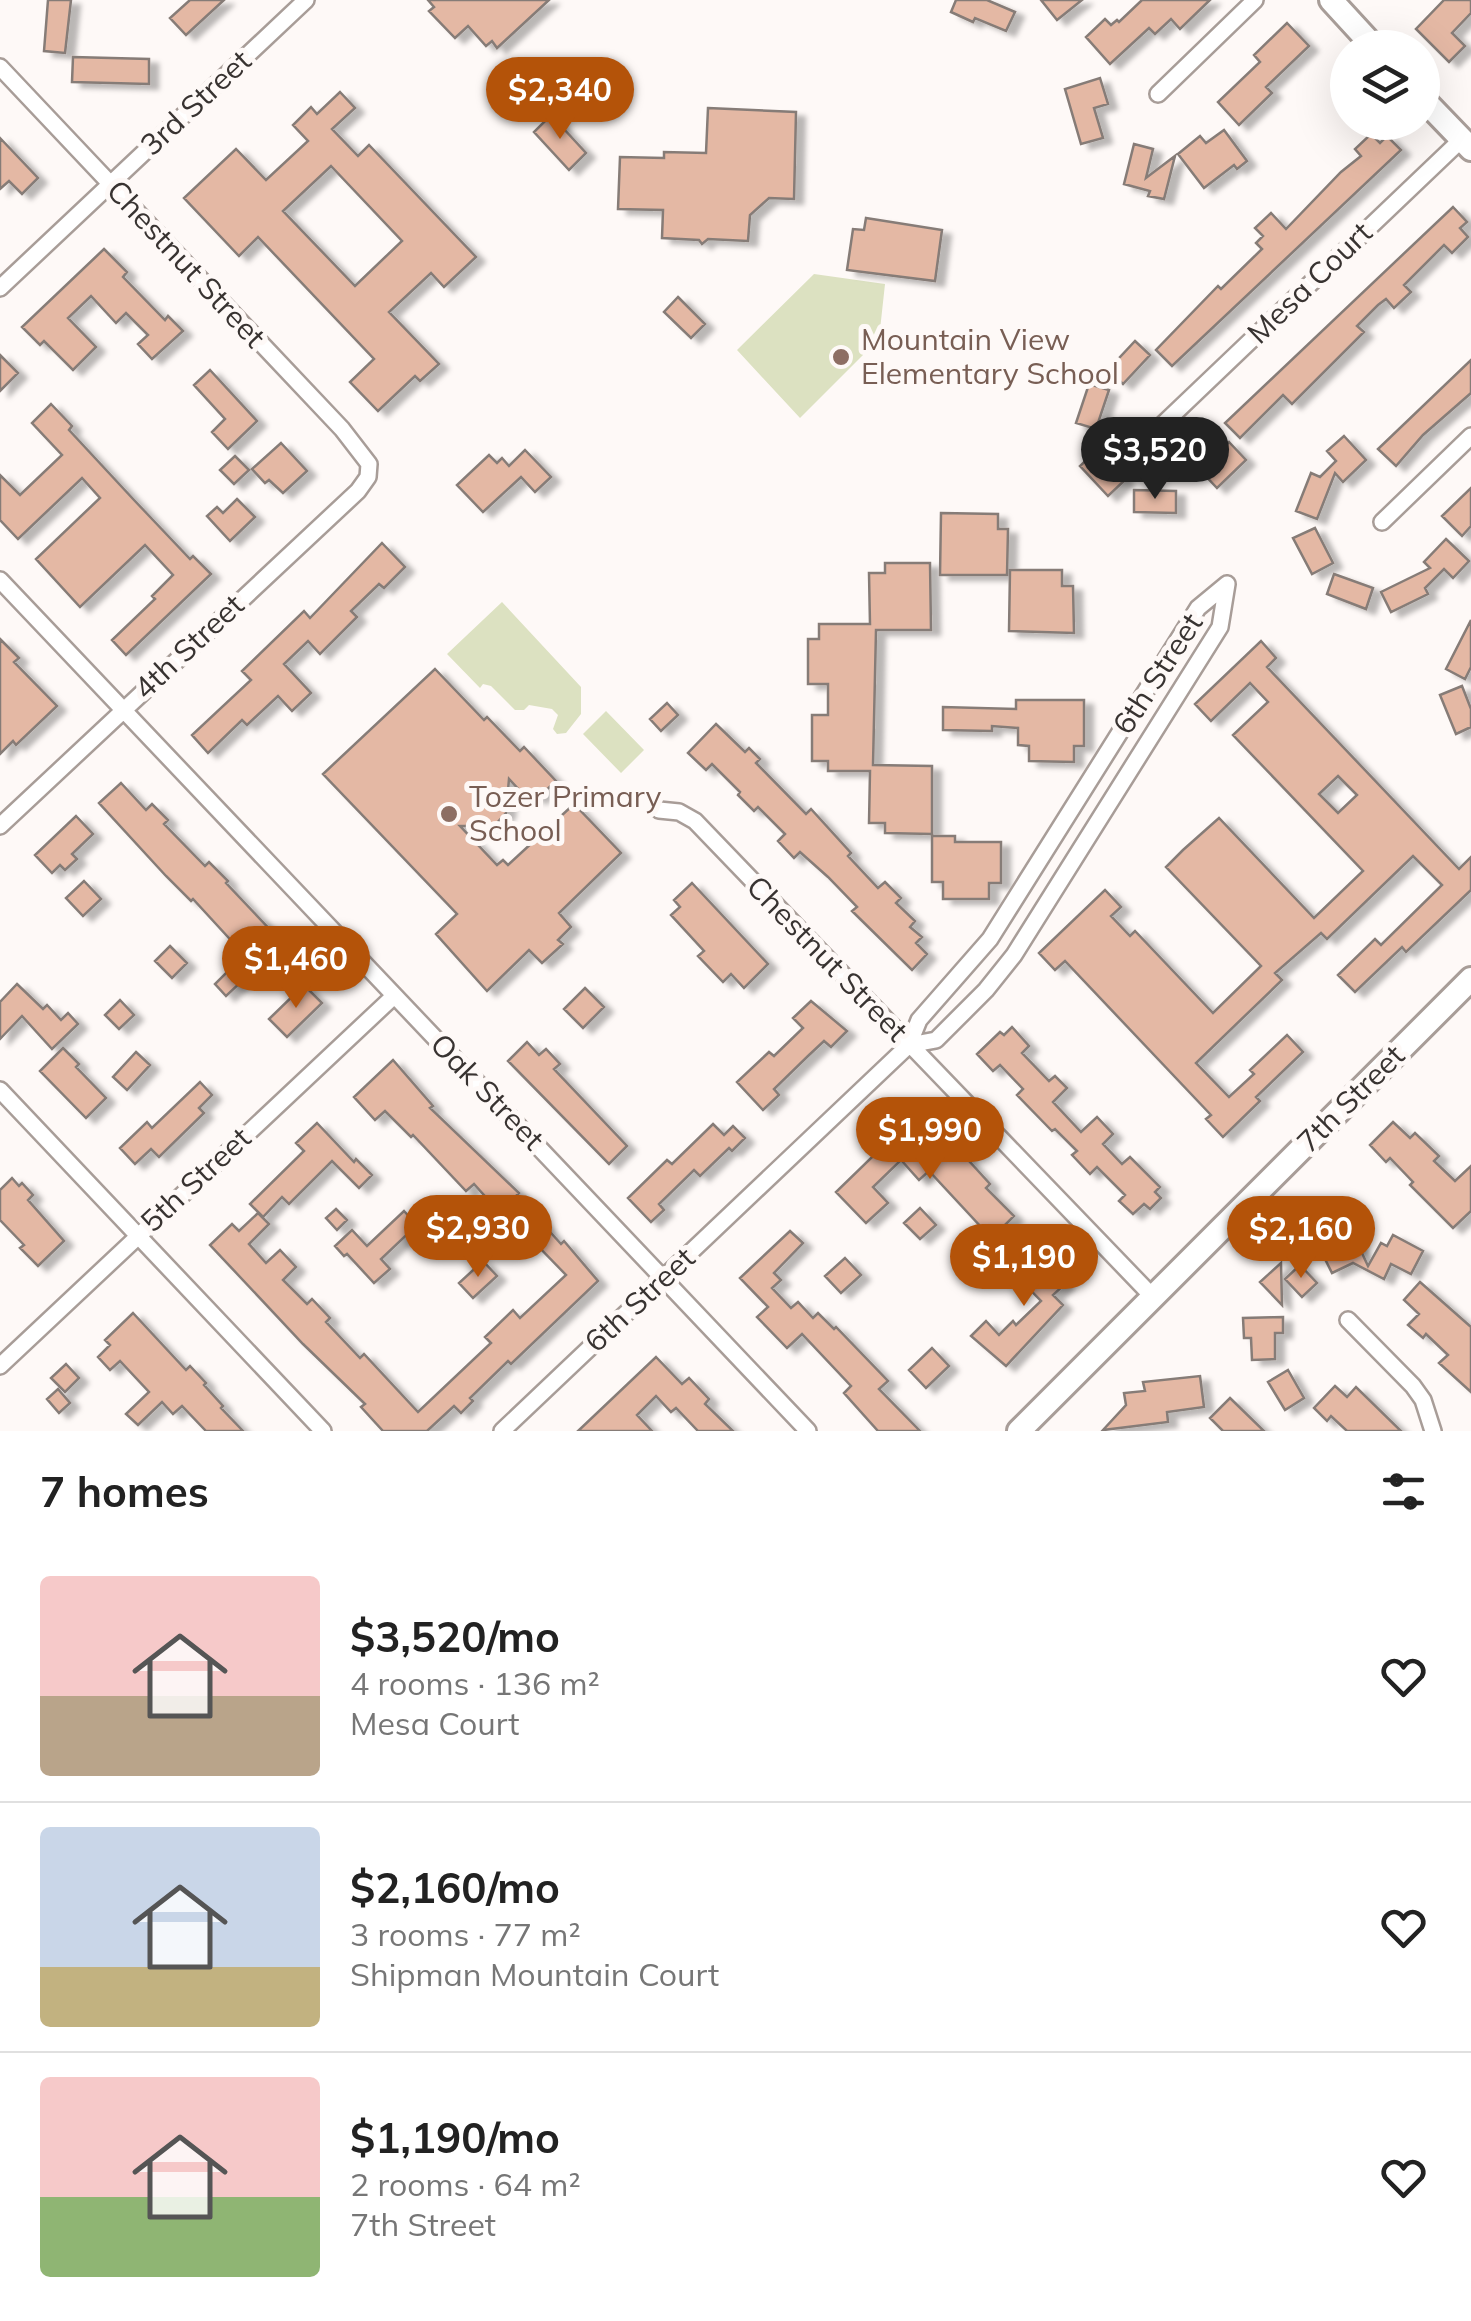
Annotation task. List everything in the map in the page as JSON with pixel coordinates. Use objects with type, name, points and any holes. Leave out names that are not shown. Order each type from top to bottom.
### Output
[{"type":"street","name":"3rd Street","points":[[0,288],[306,0]]},
{"type":"street","points":[[1158,94],[1255,0]]},
{"type":"street","points":[[1330,0],[1358,30]]},
{"type":"street","name":"Chestnut Street","points":[[0,67],[358,446],[369,464]]},
{"type":"street","points":[[1440,117],[1466,144]]},
{"type":"street","name":"Mesa Court","points":[[1159,428],[1466,144]]},
{"type":"street","points":[[1382,522],[1471,436]]},
{"type":"street","name":"4th Street","points":[[0,826],[358,491],[368,477],[369,464]]},
{"type":"street","name":"Oak Street","points":[[0,580],[808,1431]]},
{"type":"street","name":"6th Street","points":[[502,1431],[909,1045],[920,1020],[999,926],[1198,608],[1227,584],[1220,627],[1014,955],[986,990],[936,1040],[909,1045]]},
{"type":"street","name":"Chestnut Street","points":[[659,810],[679,812],[696,821],[1152,1297]]},
{"type":"street","name":"7th Street","points":[[1019,1431],[1471,979]]},
{"type":"street","name":"5th Street","points":[[0,1366],[394,996]]},
{"type":"street","points":[[0,1090],[322,1431]]},
{"type":"street","points":[[1348,1320],[1413,1386],[1423,1400],[1433,1431]]},
{"type":"green space","points":[[814,274],[885,284],[879,339],[800,418],[737,350]]},
{"type":"green space","points":[[502,602],[581,687],[581,714],[566,733],[557,734],[553,729],[558,715],[552,709],[529,705],[524,710],[515,710],[491,686],[483,684],[480,688],[447,654]]},
{"type":"green space","points":[[606,711],[644,750],[621,773],[583,734]]},
{"type":"building","points":[[48,0],[71,0],[65,53],[44,51]]},
{"type":"building","points":[[190,0],[224,0],[186,35],[170,18]]},
{"type":"building","points":[[428,0],[549,0],[497,48],[492,41],[486,46],[468,26],[455,38],[429,11],[434,7]]},
{"type":"building","points":[[956,0],[987,0],[1015,12],[1006,31],[951,12]]},
{"type":"building","points":[[1041,0],[1082,0],[1057,20]]},
{"type":"building","points":[[1142,0],[1210,0],[1180,29],[1171,19],[1155,34],[1149,28],[1110,64],[1086,37],[1105,19],[1111,25],[1119,22]]},
{"type":"building","points":[[1444,0],[1471,0],[1471,13],[1452,33],[1465,46],[1449,62],[1440,53],[1440,30],[1416,29]]},
{"type":"building","points":[[1287,23],[1309,46],[1266,87],[1272,93],[1239,125],[1218,102],[1260,62],[1254,55]]},
{"type":"building","points":[[73,57],[149,59],[149,84],[72,82]]},
{"type":"building","points":[[1100,78],[1108,104],[1094,108],[1103,138],[1081,144],[1065,89]]},
{"type":"building","points":[[340,92],[355,108],[332,129],[358,156],[369,145],[476,257],[444,287],[431,273],[389,312],[439,364],[420,381],[415,376],[378,411],[350,382],[374,359],[258,237],[239,256],[184,198],[236,149],[266,180],[308,141],[293,125],[311,107],[317,114]],"holes":[[[331,166],[402,241],[355,286],[283,211]]]},
{"type":"building","points":[[708,108],[796,112],[794,199],[769,198],[750,215],[748,241],[708,239],[702,244],[699,240],[662,238],[663,210],[618,209],[620,157],[664,158],[664,152],[706,153]]},
{"type":"building","points":[[551,115],[586,153],[569,170],[534,132]]},
{"type":"building","points":[[1224,130],[1247,161],[1237,169],[1234,165],[1204,188],[1178,154],[1200,136],[1206,143]]},
{"type":"building","points":[[0,138],[38,178],[22,194],[9,181],[0,189]]},
{"type":"building","points":[[1365,140],[1391,140],[1401,150],[1172,366],[1156,350],[1218,286],[1221,289],[1262,249],[1256,243],[1263,236],[1255,228],[1271,213],[1286,229],[1361,156],[1355,149]]},
{"type":"building","points":[[1134,144],[1153,149],[1146,178],[1175,156],[1164,199],[1124,184]]},
{"type":"building","points":[[1453,207],[1467,222],[1460,228],[1468,237],[1452,253],[1444,245],[1404,285],[1411,292],[1394,308],[1386,299],[1378,305],[1357,326],[1364,332],[1292,404],[1283,395],[1240,438],[1225,423]]},
{"type":"building","points":[[866,218],[942,230],[935,281],[847,270],[853,229],[864,230]]},
{"type":"building","points":[[104,249],[127,272],[123,277],[165,320],[168,316],[183,331],[152,359],[138,344],[148,335],[126,313],[116,323],[91,296],[68,318],[96,347],[73,370],[44,341],[40,345],[22,327]]},
{"type":"building","points":[[678,297],[705,324],[691,338],[664,312]]},
{"type":"building","points":[[1135,341],[1150,355],[1123,384],[1108,370]]},
{"type":"building","points":[[0,355],[18,373],[0,391]]},
{"type":"building","points":[[1471,360],[1471,393],[1423,435],[1396,466],[1378,449]]},
{"type":"building","points":[[210,370],[257,421],[228,449],[212,432],[225,419],[194,385]]},
{"type":"building","points":[[1089,384],[1109,390],[1096,429],[1076,423]]},
{"type":"building","points":[[51,404],[72,426],[69,430],[134,500],[190,559],[193,556],[211,574],[126,655],[112,640],[155,599],[152,596],[173,575],[145,545],[80,607],[36,559],[100,498],[82,478],[18,539],[0,520],[0,475],[20,495],[62,455],[32,423]]},
{"type":"building","points":[[1344,436],[1366,460],[1343,482],[1335,473],[1317,519],[1296,511],[1311,473],[1320,477],[1336,461],[1327,451]]},
{"type":"building","points":[[1229,442],[1246,460],[1217,488],[1200,470]]},
{"type":"building","points":[[281,443],[307,471],[283,493],[269,480],[265,483],[252,469]]},
{"type":"building","points":[[525,450],[551,477],[535,492],[521,477],[483,512],[457,485],[489,455],[497,463],[502,458],[509,466]]},
{"type":"building","points":[[1097,450],[1125,480],[1108,496],[1080,466]]},
{"type":"building","points":[[235,456],[249,470],[234,484],[220,470]]},
{"type":"building","points":[[1471,488],[1471,526],[1462,536],[1442,516]]},
{"type":"building","points":[[1134,490],[1176,491],[1176,513],[1134,512]]},
{"type":"building","points":[[237,499],[255,517],[230,541],[207,516],[217,507],[223,513]]},
{"type":"building","points":[[941,513],[998,514],[998,529],[1008,529],[1007,575],[940,575]]},
{"type":"building","points":[[1315,528],[1333,563],[1312,574],[1293,538]]},
{"type":"building","points":[[1446,539],[1469,561],[1453,578],[1444,569],[1425,588],[1428,594],[1391,612],[1381,592],[1430,568],[1424,562]]},
{"type":"building","points":[[382,543],[405,567],[384,588],[379,584],[351,611],[357,617],[320,654],[308,641],[284,664],[311,693],[292,711],[278,696],[247,725],[242,720],[208,753],[192,735],[251,680],[242,671],[304,611],[310,618]]},
{"type":"building","points":[[885,563],[930,563],[931,630],[876,630],[873,765],[932,766],[932,834],[885,833],[885,823],[869,823],[870,771],[828,771],[828,761],[812,761],[812,715],[828,715],[828,684],[808,684],[808,639],[819,639],[819,624],[870,624],[869,573],[885,573]]},
{"type":"building","points":[[1010,570],[1062,570],[1062,586],[1073,586],[1074,633],[1009,631]]},
{"type":"building","points":[[1334,574],[1373,588],[1366,609],[1327,594]]},
{"type":"building","points":[[1471,620],[1471,667],[1465,679],[1446,669]]},
{"type":"building","points":[[0,639],[19,658],[14,662],[57,706],[16,745],[13,741],[0,754]]},
{"type":"building","points":[[1261,641],[1276,658],[1267,667],[1459,869],[1471,857],[1471,890],[1406,952],[1402,947],[1355,992],[1338,975],[1375,939],[1381,945],[1442,885],[1413,856],[1327,939],[1321,933],[1275,973],[1282,980],[1196,1063],[1229,1097],[1254,1074],[1250,1070],[1287,1035],[1303,1052],[1256,1097],[1260,1101],[1223,1137],[1206,1119],[1211,1115],[1065,961],[1055,970],[1039,953],[1105,890],[1121,907],[1111,916],[1130,936],[1135,931],[1213,1013],[1261,966],[1166,867],[1183,850],[1219,818],[1314,918],[1363,871],[1233,735],[1268,702],[1250,683],[1211,721],[1195,704]],"holes":[[[1338,776],[1357,795],[1338,813],[1319,794]]]},
{"type":"building","points":[[435,669],[484,720],[487,717],[520,751],[524,747],[556,781],[537,799],[528,790],[523,794],[509,779],[506,813],[494,826],[460,826],[497,865],[503,860],[508,865],[574,804],[621,853],[559,913],[571,927],[558,940],[563,944],[542,963],[529,950],[487,991],[436,934],[457,914],[323,774]]},
{"type":"building","points":[[1462,686],[1471,709],[1471,727],[1456,734],[1440,695]]},
{"type":"building","points":[[1016,700],[1084,700],[1084,746],[1074,746],[1074,762],[1029,761],[1029,746],[1018,745],[1018,728],[943,730],[943,707],[1016,709]]},
{"type":"building","points":[[667,703],[678,715],[661,731],[650,719]]},
{"type":"building","points":[[716,724],[745,752],[749,748],[760,759],[756,763],[806,814],[811,809],[878,888],[885,882],[901,898],[896,903],[915,921],[910,927],[922,937],[916,943],[927,954],[912,970],[852,911],[857,907],[828,877],[800,852],[794,858],[778,841],[785,834],[758,807],[754,811],[712,764],[706,770],[688,753]]},
{"type":"building","points":[[121,783],[146,810],[152,804],[168,820],[164,824],[205,866],[209,862],[228,881],[276,936],[250,961],[99,803]]},
{"type":"building","points":[[76,816],[93,834],[72,854],[77,859],[65,870],[60,865],[52,873],[35,855]]},
{"type":"building","points":[[932,836],[955,836],[955,842],[1001,842],[1001,883],[989,883],[989,899],[943,899],[943,882],[932,882]]},
{"type":"building","points":[[84,881],[101,899],[83,916],[66,898]]},
{"type":"building","points":[[692,883],[768,964],[744,988],[731,974],[723,982],[698,956],[704,951],[671,915],[680,907],[674,900]]},
{"type":"building","points":[[170,946],[187,963],[172,978],[155,961]]},
{"type":"building","points":[[230,969],[241,982],[226,996],[215,984]]},
{"type":"building","points":[[17,984],[43,1009],[47,1005],[61,1020],[68,1013],[78,1024],[52,1049],[22,1016],[0,1039],[0,1002]]},
{"type":"building","points":[[304,985],[322,1003],[287,1037],[269,1019]]},
{"type":"building","points":[[585,988],[604,1007],[583,1028],[564,1009]]},
{"type":"building","points":[[120,1000],[134,1015],[119,1029],[105,1015]]},
{"type":"building","points":[[811,1001],[847,1031],[831,1047],[824,1041],[808,1056],[774,1089],[779,1095],[763,1110],[737,1082],[769,1052],[774,1056],[803,1028],[793,1018]]},
{"type":"building","points":[[1012,1027],[1029,1046],[1022,1053],[1049,1081],[1055,1076],[1067,1088],[1053,1102],[1081,1132],[1097,1117],[1113,1134],[1103,1144],[1122,1164],[1130,1157],[1160,1187],[1155,1192],[1161,1198],[1150,1209],[1144,1204],[1133,1214],[1119,1201],[1125,1195],[1097,1167],[1090,1174],[1072,1155],[1077,1151],[1017,1095],[1023,1089],[1000,1065],[993,1071],[977,1054],[1000,1032],[1004,1035]]},
{"type":"building","points":[[527,1042],[539,1055],[546,1049],[560,1064],[554,1069],[627,1146],[609,1164],[508,1061]]},
{"type":"building","points":[[63,1048],[106,1098],[86,1118],[40,1071]]},
{"type":"building","points":[[136,1052],[150,1065],[127,1090],[113,1077]]},
{"type":"building","points":[[393,1060],[433,1106],[430,1108],[519,1193],[598,1281],[511,1364],[508,1361],[470,1398],[473,1401],[461,1413],[454,1406],[427,1431],[383,1431],[361,1407],[365,1404],[210,1245],[232,1224],[239,1231],[258,1213],[269,1224],[249,1244],[266,1263],[280,1250],[296,1267],[283,1280],[307,1304],[312,1299],[330,1318],[326,1322],[360,1358],[364,1354],[418,1412],[491,1343],[485,1337],[513,1310],[520,1318],[566,1275],[531,1239],[527,1243],[474,1184],[466,1191],[385,1111],[375,1120],[354,1097]]},
{"type":"building","points":[[200,1082],[212,1095],[199,1108],[204,1113],[159,1157],[151,1149],[135,1164],[120,1148],[147,1122],[152,1128]]},
{"type":"building","points":[[1393,1122],[1410,1138],[1415,1133],[1439,1156],[1434,1161],[1455,1181],[1471,1166],[1471,1211],[1453,1228],[1410,1185],[1413,1182],[1390,1158],[1386,1162],[1370,1145]]},
{"type":"building","points":[[317,1123],[372,1175],[359,1188],[332,1161],[289,1204],[282,1197],[263,1217],[250,1204],[304,1151],[296,1143]]},
{"type":"building","points":[[713,1124],[724,1135],[733,1126],[745,1138],[700,1176],[694,1170],[659,1204],[664,1210],[651,1222],[628,1198],[667,1160],[672,1164]]},
{"type":"building","points":[[906,1124],[921,1141],[937,1126],[990,1184],[986,1188],[1014,1216],[989,1241],[993,1245],[978,1260],[963,1244],[981,1227],[929,1171],[919,1180],[901,1160],[873,1187],[888,1203],[866,1223],[836,1192]]},
{"type":"building","points":[[12,1178],[33,1195],[28,1200],[64,1241],[38,1266],[0,1220],[0,1190]]},
{"type":"building","points":[[920,1208],[936,1225],[920,1239],[904,1223]]},
{"type":"building","points":[[336,1209],[347,1220],[337,1230],[326,1218]]},
{"type":"building","points":[[404,1211],[417,1225],[381,1259],[390,1269],[374,1283],[335,1246],[352,1230],[367,1246]]},
{"type":"building","points":[[1349,1225],[1368,1266],[1381,1243],[1387,1246],[1393,1235],[1423,1251],[1411,1274],[1391,1264],[1384,1279],[1353,1263],[1332,1273],[1316,1241]]},
{"type":"building","points":[[790,1231],[803,1243],[774,1273],[781,1280],[772,1288],[791,1308],[798,1302],[813,1318],[818,1313],[836,1327],[888,1381],[879,1389],[920,1431],[878,1431],[844,1393],[851,1386],[802,1334],[787,1348],[757,1317],[768,1307],[740,1278]]},
{"type":"building","points":[[1029,1247],[1065,1284],[1053,1295],[1063,1305],[1006,1366],[971,1336],[986,1321],[999,1335],[1041,1301],[1008,1267]]},
{"type":"building","points":[[845,1258],[861,1275],[841,1293],[825,1276]]},
{"type":"building","points":[[483,1261],[497,1276],[473,1298],[459,1283]]},
{"type":"building","points":[[1281,1263],[1282,1305],[1260,1282]]},
{"type":"building","points":[[1300,1265],[1317,1283],[1302,1297],[1285,1279]]},
{"type":"building","points":[[1420,1282],[1471,1327],[1471,1392],[1439,1363],[1448,1355],[1426,1334],[1423,1338],[1408,1325],[1419,1314],[1404,1300]]},
{"type":"building","points":[[133,1313],[186,1370],[190,1366],[206,1383],[221,1408],[243,1431],[206,1431],[182,1406],[173,1414],[162,1402],[138,1425],[126,1414],[149,1392],[120,1361],[110,1370],[98,1357],[110,1345],[105,1340]]},
{"type":"building","points":[[1283,1317],[1283,1333],[1275,1333],[1275,1359],[1252,1360],[1251,1338],[1244,1338],[1243,1318]]},
{"type":"building","points":[[932,1348],[949,1366],[926,1388],[909,1370]]},
{"type":"building","points":[[656,1357],[682,1384],[689,1378],[709,1399],[705,1404],[733,1431],[698,1431],[676,1408],[671,1412],[656,1396],[637,1415],[652,1431],[578,1431]]},
{"type":"building","points":[[66,1364],[79,1378],[65,1392],[51,1378]]},
{"type":"building","points":[[1288,1370],[1304,1398],[1285,1410],[1268,1382]]},
{"type":"building","points":[[1200,1376],[1204,1407],[1167,1412],[1168,1422],[1103,1430],[1126,1405],[1124,1393],[1145,1391],[1143,1382]]},
{"type":"building","points":[[1335,1386],[1347,1397],[1356,1387],[1401,1431],[1347,1431],[1331,1416],[1327,1421],[1314,1408]]},
{"type":"building","points":[[58,1389],[70,1403],[59,1413],[47,1399]]},
{"type":"building","points":[[1230,1398],[1264,1431],[1223,1431],[1210,1418]]},
{"type":"place","name":"Mountain View Elementary School","points":[[841,357]]},
{"type":"place","name":"Tozer Primary School","points":[[449,814]]}]
